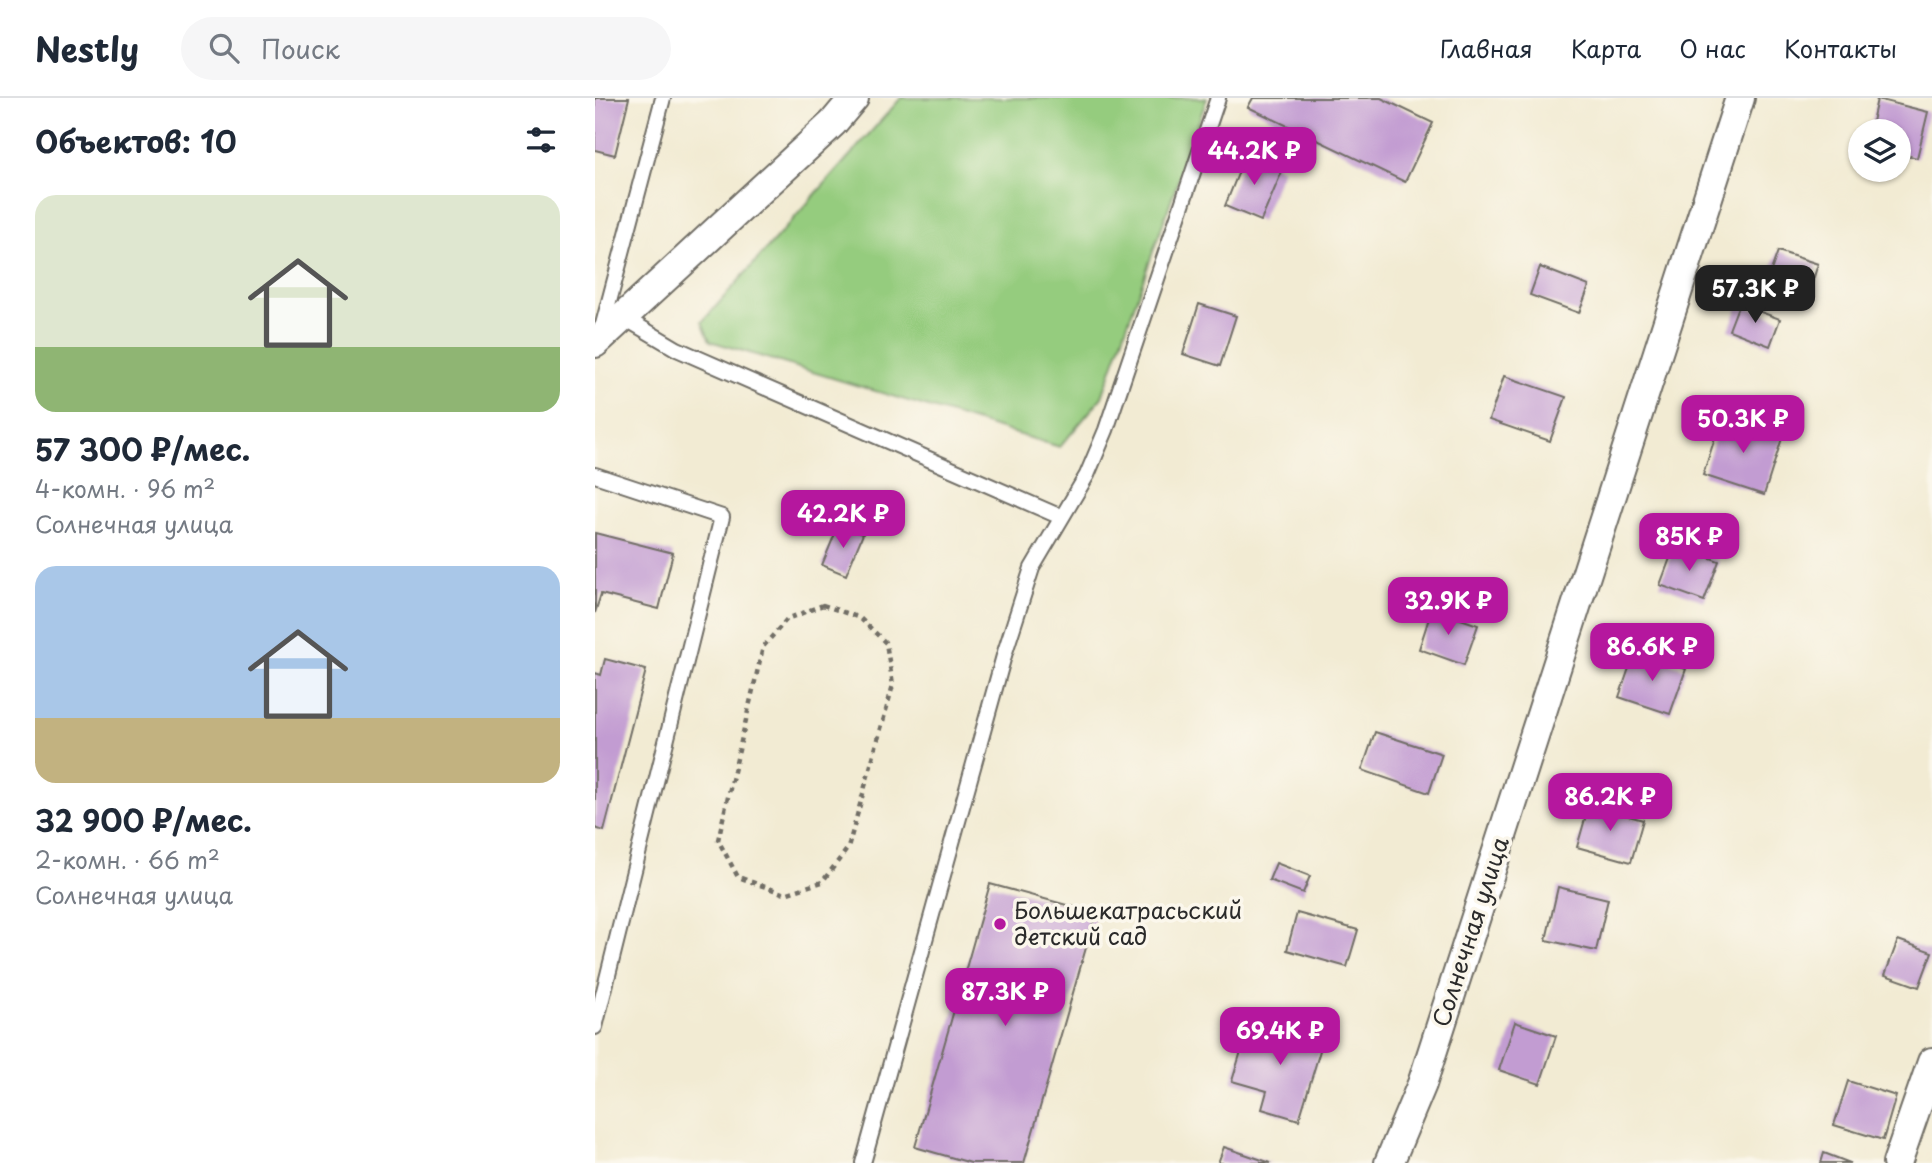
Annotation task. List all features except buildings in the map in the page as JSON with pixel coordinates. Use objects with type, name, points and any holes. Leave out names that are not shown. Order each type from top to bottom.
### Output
[{"type":"street","points":[[596,340],[833,123],[854,98]]},
{"type":"street","name":"Солнечная улица","points":[[1389,1163],[1422,1084],[1740,98]]},
{"type":"street","points":[[1897,1163],[1932,1062]]},
{"type":"lane","points":[[596,340],[663,98]]},
{"type":"lane","points":[[863,1163],[1005,652],[1032,568],[1087,475],[1106,430],[1218,98]]},
{"type":"lane","points":[[623,317],[677,348],[1061,517]]},
{"type":"lane","points":[[595,475],[722,517],[595,1027]]},
{"type":"path","points":[[823,605],[860,618],[886,643],[894,685],[848,848],[822,881],[785,894],[738,877],[718,840],[763,647],[787,619],[823,605]]},
{"type":"green space","points":[[901,98],[1207,98],[1102,397],[1060,447],[710,341],[702,322]]},
{"type":"place","name":"Большекатрасьский детский сад","points":[[1000,924]]}]
